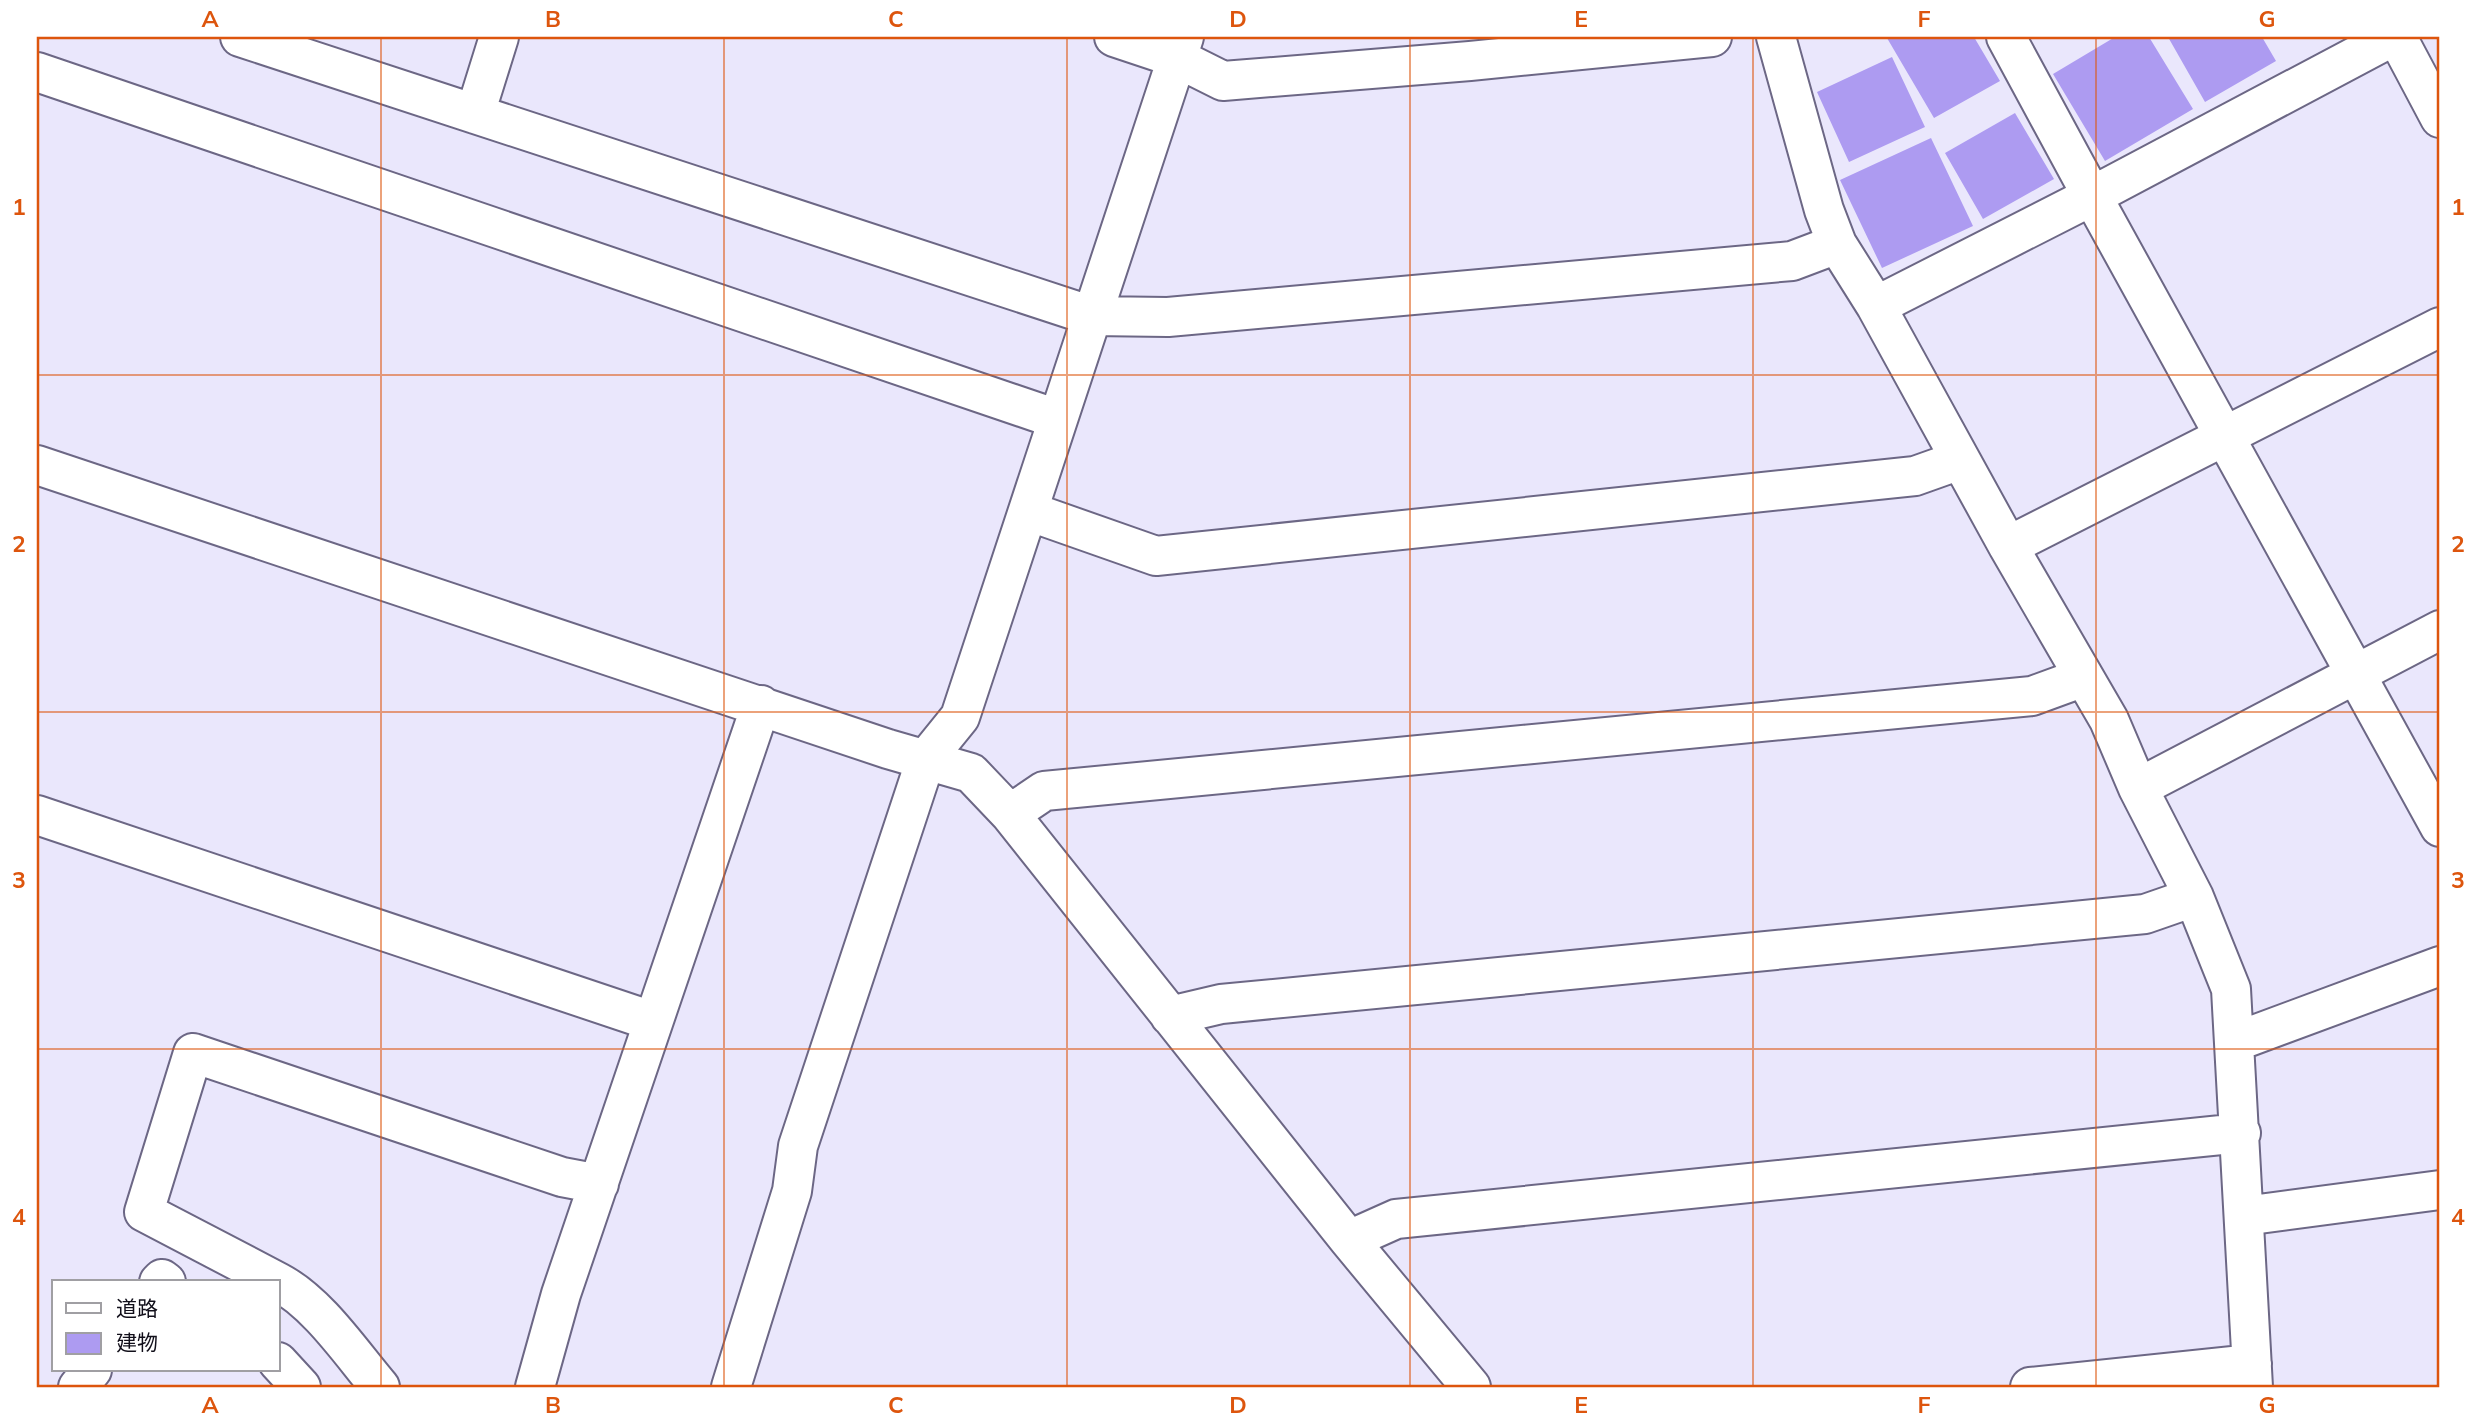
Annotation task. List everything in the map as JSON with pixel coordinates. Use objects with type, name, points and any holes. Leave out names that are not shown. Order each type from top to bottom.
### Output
[{"type":"street","points":[[475,114],[499,37]]},
{"type":"street","points":[[1114,37],[1181,47],[1223,81],[1469,49],[1712,37]]},
{"type":"street","points":[[1776,37],[1824,210],[1838,244],[1876,306],[2008,546],[2109,720],[2138,788],[2194,897],[2231,989],[2253,1375],[2030,1387]]},
{"type":"street","points":[[2006,37],[2440,827]]},
{"type":"street","points":[[1876,306],[2395,37],[2440,118]]},
{"type":"street","points":[[246,38],[1092,316],[1168,317],[1792,261],[1838,244]]},
{"type":"street","points":[[731,1387],[792,1191],[798,1146],[926,759],[960,717],[1181,47]]},
{"type":"street","points":[[37,72],[1058,419]]},
{"type":"street","points":[[2008,546],[2440,327]]},
{"type":"street","points":[[1028,511],[1156,556],[1915,476],[1960,460]]},
{"type":"street","points":[[37,465],[888,749],[971,773],[1010,814],[1349,1240],[1471,1387]]},
{"type":"street","points":[[2138,788],[2440,630]]},
{"type":"street","points":[[1010,814],[1044,791],[2032,696],[2084,677]]},
{"type":"street","points":[[535,1387],[561,1294],[761,705]]},
{"type":"street","points":[[37,815],[652,1021]]},
{"type":"street","points":[[1170,1016],[1221,1004],[2145,914],[2194,897]]},
{"type":"street","points":[[2235,1042],[2440,966]]},
{"type":"street","points":[[274,1280],[144,1212],[193,1053],[562,1177],[599,1184]]},
{"type":"street","points":[[1349,1240],[1396,1219],[2241,1133]]},
{"type":"street","points":[[2244,1216],[2440,1191]]},
{"type":"street","points":[[280,1283],[316,1312],[380,1387]]},
{"type":"street","points":[[280,1364],[301,1387]]},
{"type":"street","points":[[78,1387],[90,1372]]},
{"type":"building","points":[[1974,37],[2000,81],[1934,118],[1887,38]]},
{"type":"building","points":[[2115,37],[2149,37],[2193,109],[2105,161],[2053,74]]},
{"type":"building","points":[[2168,37],[2262,37],[2276,61],[2205,102]]},
{"type":"building","points":[[1892,57],[1925,127],[1849,162],[1817,92]]},
{"type":"building","points":[[2015,113],[2054,179],[1983,219],[1945,153]]},
{"type":"building","points":[[1931,138],[1973,226],[1882,268],[1840,180]]}]
